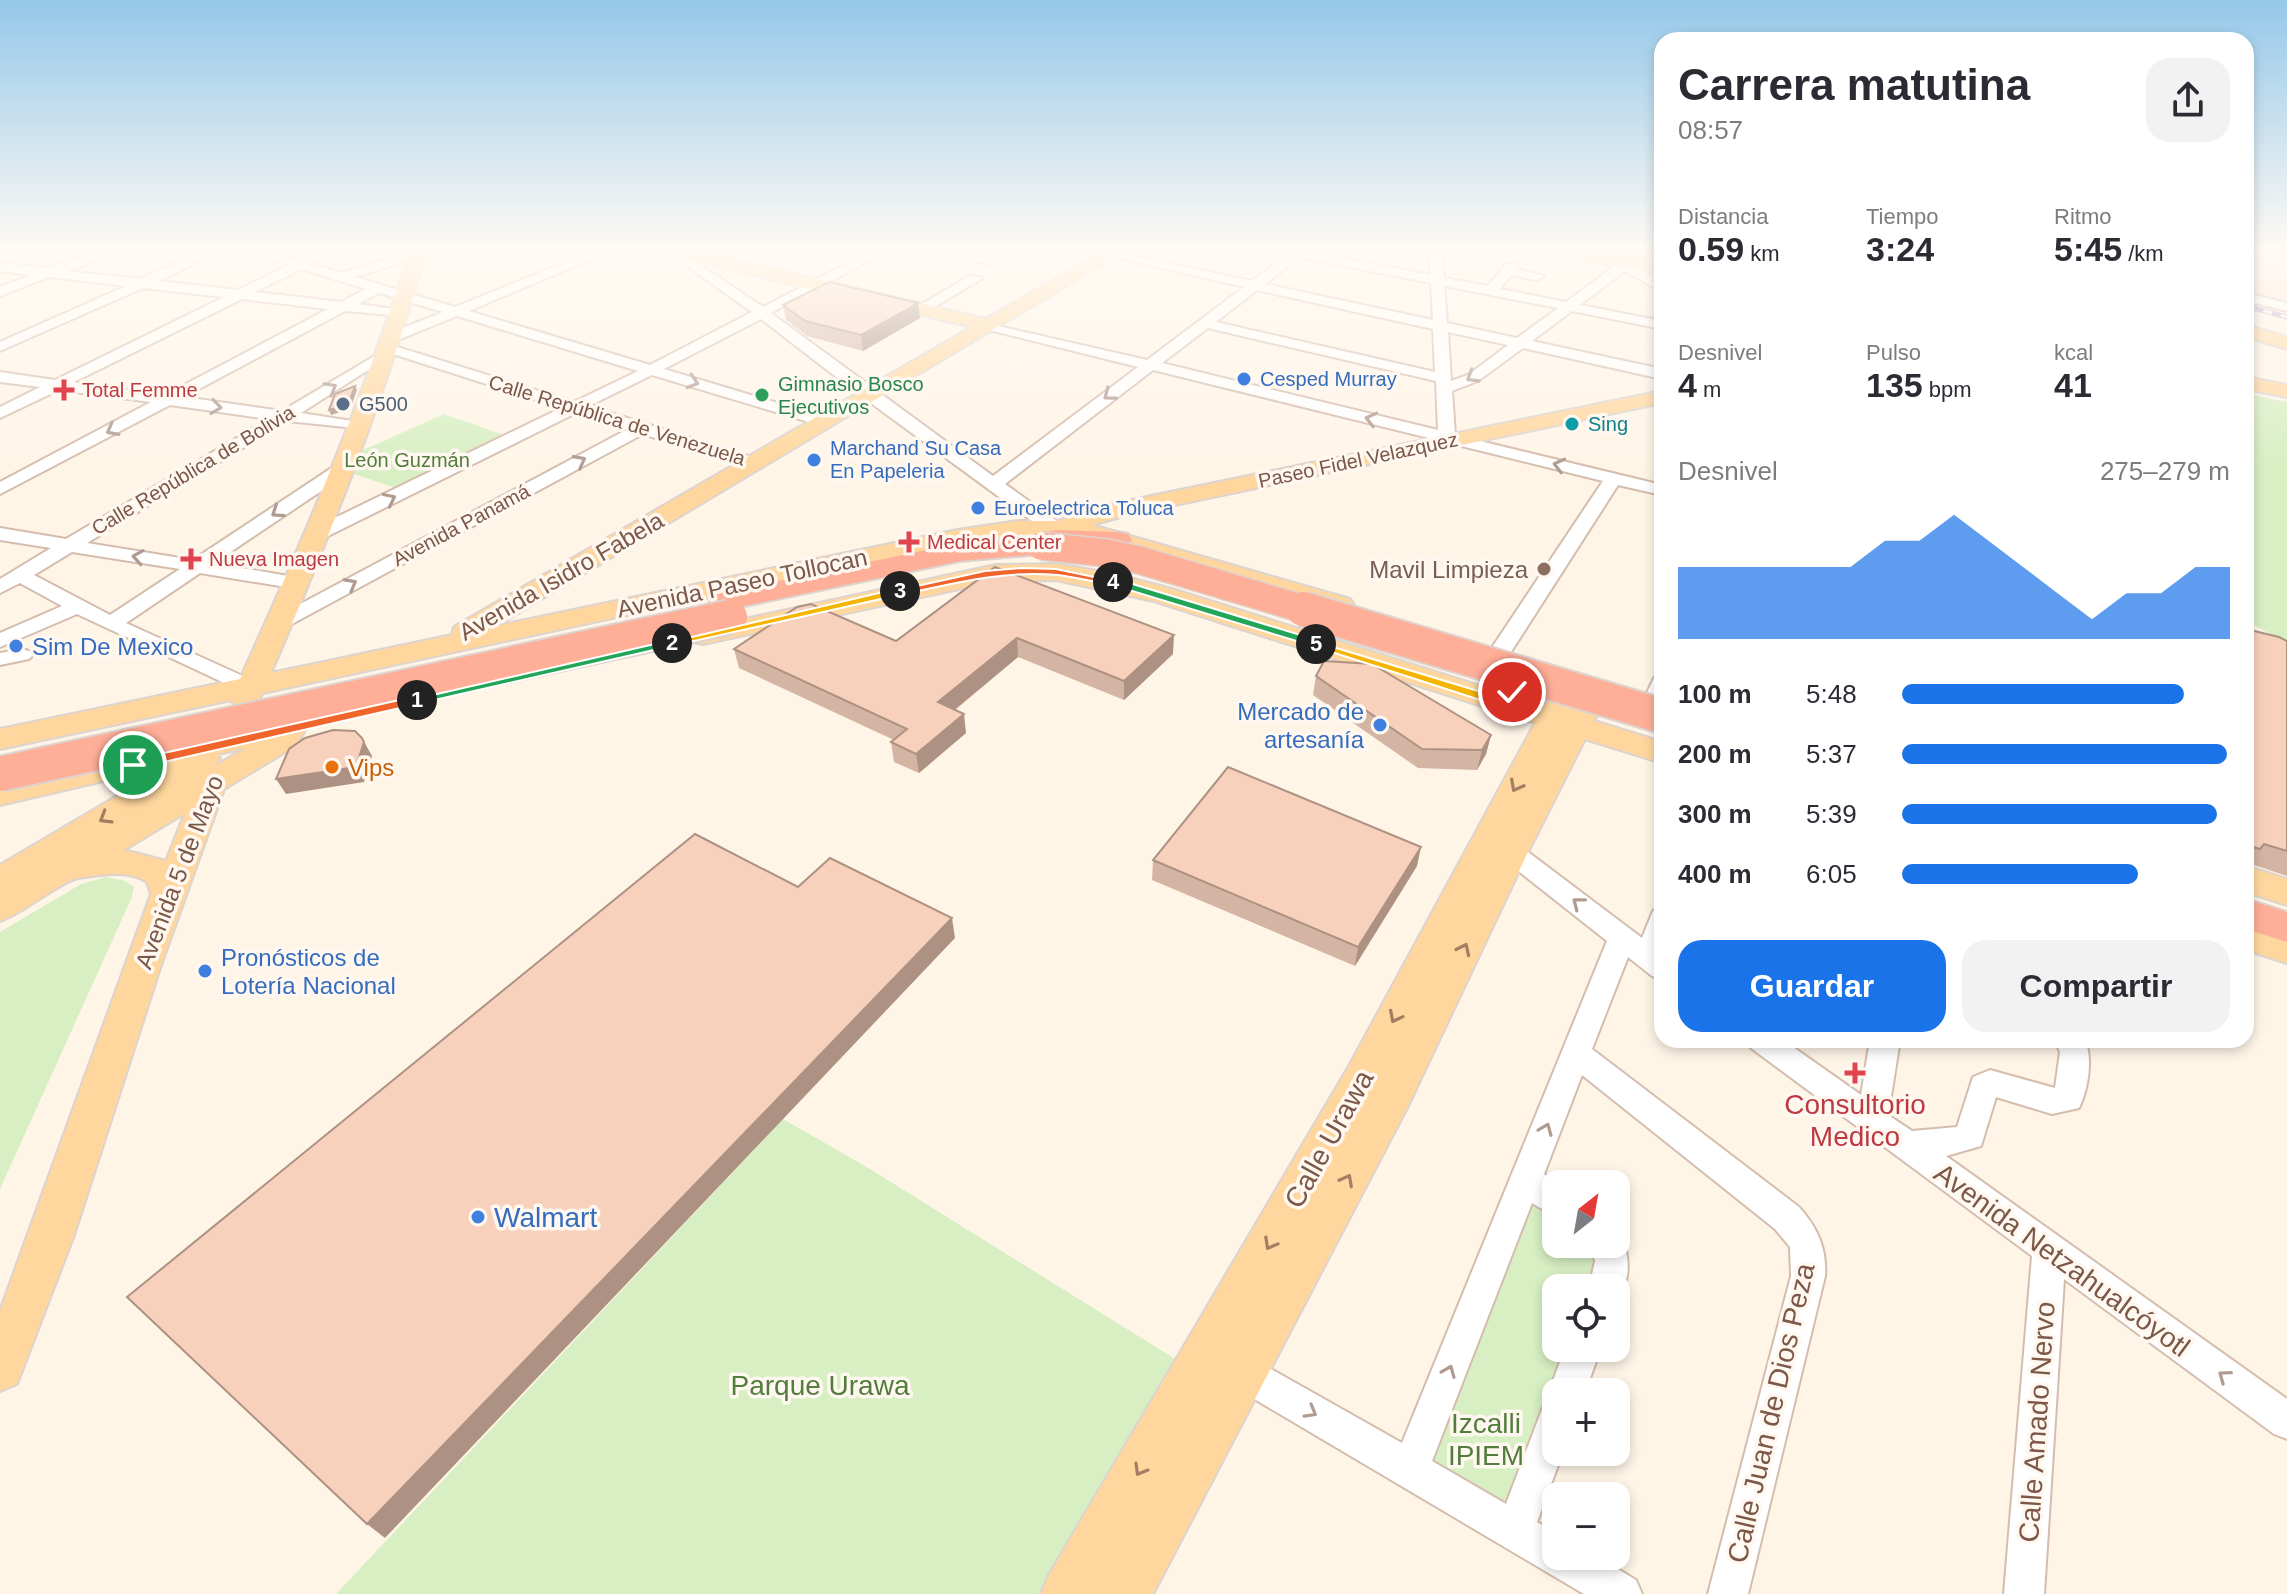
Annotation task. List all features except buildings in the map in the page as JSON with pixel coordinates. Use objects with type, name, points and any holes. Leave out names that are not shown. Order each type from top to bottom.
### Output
[{"type":"highway","points":[[960,552],[994,540],[1020,537],[1118,540]]},
{"type":"highway","name":"Avenida Paseo Tollocan","points":[[0,774],[728,609],[960,552],[1046,545],[1107,553],[1168,568],[1654,702]]},
{"type":"highway","name":"Avenida Paseo Tollocan","points":[[0,756],[728,609],[859,588],[1046,545],[1080,562],[1130,572],[1654,731]]},
{"type":"highway","points":[[859,588],[985,574]]},
{"type":"highway","points":[[2254,897],[2287,907]]},
{"type":"highway","points":[[2254,917],[2287,927]]},
{"type":"main road","name":"Avenida 5 de Mayo","points":[[0,1367],[55,1228],[168,893],[202,817],[202,775],[231,742],[250,688],[283,621],[319,533],[397,321]]},
{"type":"main road","points":[[971,321],[982,324]]},
{"type":"main road","name":"Avenida Isidro Fabela","points":[[231,742],[396,656],[986,321]]},
{"type":"main road","points":[[2254,331],[2287,341]]},
{"type":"main road","points":[[2254,385],[2287,391]]},
{"type":"main road","name":"Paseo Fidel Velazquez","points":[[1046,545],[1122,509],[1451,438],[1654,399]]},
{"type":"main road","name":"Avenida Isidro Fabela","points":[[504,625],[745,460]]},
{"type":"main road","name":"Avenida Paseo Tollocan","points":[[0,739],[440,647],[504,625],[957,537],[1018,528],[1046,545],[1118,540],[1500,652],[1654,702]]},
{"type":"main road","name":"Avenida Paseo Tollocan","points":[[0,794],[985,574],[1039,571],[1110,581],[1654,750]]},
{"type":"main road","points":[[1321,645],[1317,641],[1318,628],[1328,618],[1365,612]]},
{"type":"main road","points":[[491,684],[472,679],[464,665],[469,653],[504,625]]},
{"type":"main road","name":"Avenida Isidro Fabela","points":[[3,898],[202,775],[312,723],[440,647]]},
{"type":"main road","points":[[1477,695],[1502,695],[1512,692],[1519,683],[1517,666],[1500,652]]},
{"type":"main road","name":"Calle Urawa","points":[[1068,1594],[1227,1362],[1394,1094],[1511,852],[1587,679]]},
{"type":"main road","points":[[143,762],[178,730],[179,723],[174,713],[149,707]]},
{"type":"main road","name":"Calle Urawa","points":[[1124,1594],[1227,1362],[1363,1078],[1566,722]]},
{"type":"main road","points":[[143,762],[202,775]]},
{"type":"main road","name":"Avenida Isidro Fabela","points":[[3,898],[58,875],[202,775]]},
{"type":"main road","points":[[58,875],[103,863],[143,864],[162,875],[168,893]]},
{"type":"main road","points":[[2254,882],[2287,892]]},
{"type":"main road","points":[[2254,939],[2287,949]]},
{"type":"street","points":[[0,347],[57,321]]},
{"type":"street","points":[[0,413],[187,321]]},
{"type":"street","points":[[0,489],[316,321]]},
{"type":"street","points":[[375,321],[394,330],[423,321]]},
{"type":"street","points":[[391,321],[394,330]]},
{"type":"street","name":"Calle República de Bolivia","points":[[0,587],[282,416],[394,330],[423,321]]},
{"type":"street","points":[[486,321],[815,419]]},
{"type":"street","points":[[319,533],[743,321]]},
{"type":"street","points":[[773,321],[864,391],[995,483],[1046,545]]},
{"type":"street","points":[[1421,321],[1654,372]]},
{"type":"street","points":[[1438,321],[1451,438]]},
{"type":"street","points":[[995,483],[1204,323],[1443,384],[1473,378],[1547,321]]},
{"type":"street","points":[[982,324],[1654,488]]},
{"type":"street","name":"Calle República de Venezuela","points":[[394,330],[573,407],[745,460]]},
{"type":"street","points":[[0,377],[359,426]]},
{"type":"street","name":"Avenida Panamá","points":[[283,621],[640,429]]},
{"type":"street","points":[[111,624],[342,469]]},
{"type":"street","points":[[1500,652],[1614,478]]},
{"type":"street","points":[[0,534],[298,583]]},
{"type":"street","points":[[19,575],[111,624],[250,688]]},
{"type":"street","points":[[0,641],[78,606]]},
{"type":"street","points":[[0,659],[22,655]]},
{"type":"street","points":[[1511,852],[1654,962]]},
{"type":"street","points":[[1410,1469],[1622,938]]},
{"type":"street","name":"Avenida Netzahualcóyotl","points":[[1772,1048],[2287,1421]]},
{"type":"street","points":[[1872,1121],[1884,1048]]},
{"type":"street","points":[[1904,1146],[1958,1141],[1970,1136],[1984,1086],[1990,1083],[2062,1102],[2068,1099],[2073,1048]]},
{"type":"street","name":"Calle Juan de Dios Peza","points":[[1577,1054],[1787,1218],[1803,1234],[1810,1248],[1808,1276],[1728,1594]]},
{"type":"street","points":[[1526,1180],[1542,1192]]},
{"type":"street","name":"Calle Amado Nervo","points":[[2024,1594],[2049,1250]]},
{"type":"street","points":[[1227,1362],[1542,1547]]},
{"type":"street","points":[[1515,1530],[1542,1458]]},
{"type":"street","points":[[1581,1570],[1622,1594]]},
{"type":"green space","points":[[2254,396],[2287,402],[2287,644],[2254,625]]},
{"type":"green space","name":"León Guzmán","points":[[444,414],[507,436],[405,491],[351,473],[359,452]]},
{"type":"green space","points":[[106,877],[125,881],[134,887],[132,897],[0,1189],[0,932],[81,884]]},
{"type":"green space","name":"Parque Urawa","points":[[783,1119],[870,1169],[1188,1367],[1059,1594],[336,1594]]},
{"type":"green space","name":"Izcalli IPIEM","points":[[1521,1191],[1542,1209],[1542,1258],[1599,1258],[1612,1270],[1611,1274],[1542,1274],[1542,1362],[1574,1362],[1565,1378],[1542,1378],[1542,1458],[1515,1530],[1410,1469]]},
{"type":"place","name":"Cesped Murray","points":[[1244,379]]},
{"type":"place","name":"Total Femme","points":[[64,390]]},
{"type":"place","name":"Gimnasio Bosco Ejecutivos","points":[[762,395]]},
{"type":"place","name":"G500","points":[[343,404]]},
{"type":"place","name":"Sing","points":[[1572,424]]},
{"type":"place","name":"Marchand Su Casa En Papeleria","points":[[814,460]]},
{"type":"place","name":"Euroelectrica Toluca","points":[[978,508]]},
{"type":"place","name":"Medical Center","points":[[909,542]]},
{"type":"place","name":"Nueva Imagen","points":[[191,559]]},
{"type":"place","name":"Mavil Limpieza","points":[[1544,569]]},
{"type":"place","name":"Sim De Mexico","points":[[16,646]]},
{"type":"place","name":"Mercado de artesanía","points":[[1380,725]]},
{"type":"place","name":"Vips","points":[[332,767]]},
{"type":"place","name":"Pronósticos de Lotería Nacional","points":[[205,971]]},
{"type":"place","name":"Consultorio Medico","points":[[1855,1073]]},
{"type":"place","name":"Walmart","points":[[478,1217]]},
{"type":"route","points":[[133,765],[873,597],[985,574],[1022,571],[1056,572],[1123,584],[1477,695],[1512,692]]}]
